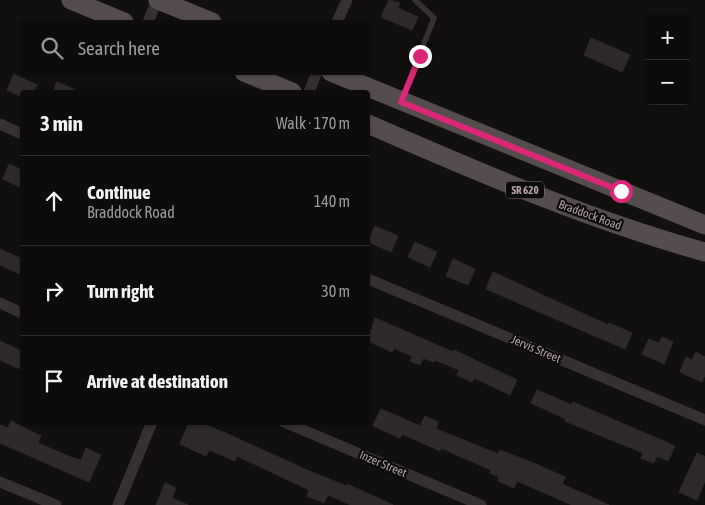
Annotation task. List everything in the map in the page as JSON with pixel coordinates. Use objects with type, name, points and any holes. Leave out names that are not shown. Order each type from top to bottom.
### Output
[{"type":"main road","points":[[71,0],[119,20]]},
{"type":"main road","points":[[158,0],[207,20]]},
{"type":"main road","points":[[251,75],[287,90]]},
{"type":"main road","points":[[338,75],[705,225]]},
{"type":"main road","name":"Braddock Road","points":[[370,125],[562,205],[625,228],[705,252]]},
{"type":"street","points":[[149,20],[158,0]]},
{"type":"street","points":[[338,20],[347,0]]},
{"type":"street","points":[[309,90],[316,75]]},
{"type":"street","points":[[0,124],[20,133]]},
{"type":"street","name":"Jervis Street","points":[[370,279],[705,420]]},
{"type":"street","points":[[0,303],[20,312]]},
{"type":"street","points":[[118,505],[151,425]]},
{"type":"street","name":"Inzer Street","points":[[291,425],[481,505]]},
{"type":"street","points":[[0,482],[56,505]]},
{"type":"lane","points":[[401,102],[434,18],[415,0]]},
{"type":"building","points":[[389,0],[400,3],[398,8],[418,17],[412,30],[381,17]]},
{"type":"building","points":[[591,38],[630,55],[622,72],[584,55]]},
{"type":"building","points":[[14,74],[37,85],[34,90],[20,90],[20,96],[7,90]]},
{"type":"building","points":[[57,82],[75,90],[54,90]]},
{"type":"building","points":[[9,164],[20,169],[20,187],[3,179]]},
{"type":"building","points":[[375,226],[398,236],[391,252],[370,243],[370,237]]},
{"type":"building","points":[[415,242],[437,252],[430,267],[408,257]]},
{"type":"building","points":[[0,249],[20,258],[20,274],[0,265]]},
{"type":"building","points":[[453,259],[475,269],[468,285],[446,276]]},
{"type":"building","points":[[493,272],[608,325],[609,323],[632,333],[625,349],[486,289]]},
{"type":"building","points":[[375,318],[453,352],[454,350],[517,380],[510,395],[474,378],[472,382],[457,375],[459,370],[435,360],[433,362],[423,358],[420,365],[410,361],[412,356],[394,348],[392,352],[370,342],[370,334]]},
{"type":"building","points":[[662,337],[673,342],[664,364],[642,354],[649,339],[659,343]]},
{"type":"building","points":[[0,341],[20,350],[20,369],[0,360]]},
{"type":"building","points":[[696,352],[705,357],[705,375],[702,382],[680,372],[686,357],[692,360]]},
{"type":"building","points":[[537,390],[572,405],[573,402],[675,446],[668,461],[657,456],[654,463],[641,458],[643,453],[565,421],[566,419],[531,403]]},
{"type":"building","points":[[381,409],[420,426],[425,416],[438,422],[436,429],[498,454],[500,450],[538,465],[565,477],[562,484],[609,505],[572,505],[517,481],[514,488],[498,481],[499,477],[490,473],[491,470],[441,448],[440,451],[402,434],[400,438],[373,426]]},
{"type":"building","points":[[11,421],[41,436],[38,443],[73,458],[81,460],[86,448],[101,455],[89,482],[0,443],[0,425],[8,428]]},
{"type":"building","points":[[188,425],[206,425],[307,470],[346,486],[347,484],[393,505],[351,505],[328,495],[324,503],[307,496],[309,490],[237,456],[235,461],[209,450],[206,456],[180,444]]},
{"type":"building","points":[[697,453],[705,457],[705,481],[697,500],[679,492]]},
{"type":"building","points":[[165,483],[176,488],[172,498],[188,505],[156,505]]},
{"type":"route","points":[[420,56],[401,102],[621,191]]}]
